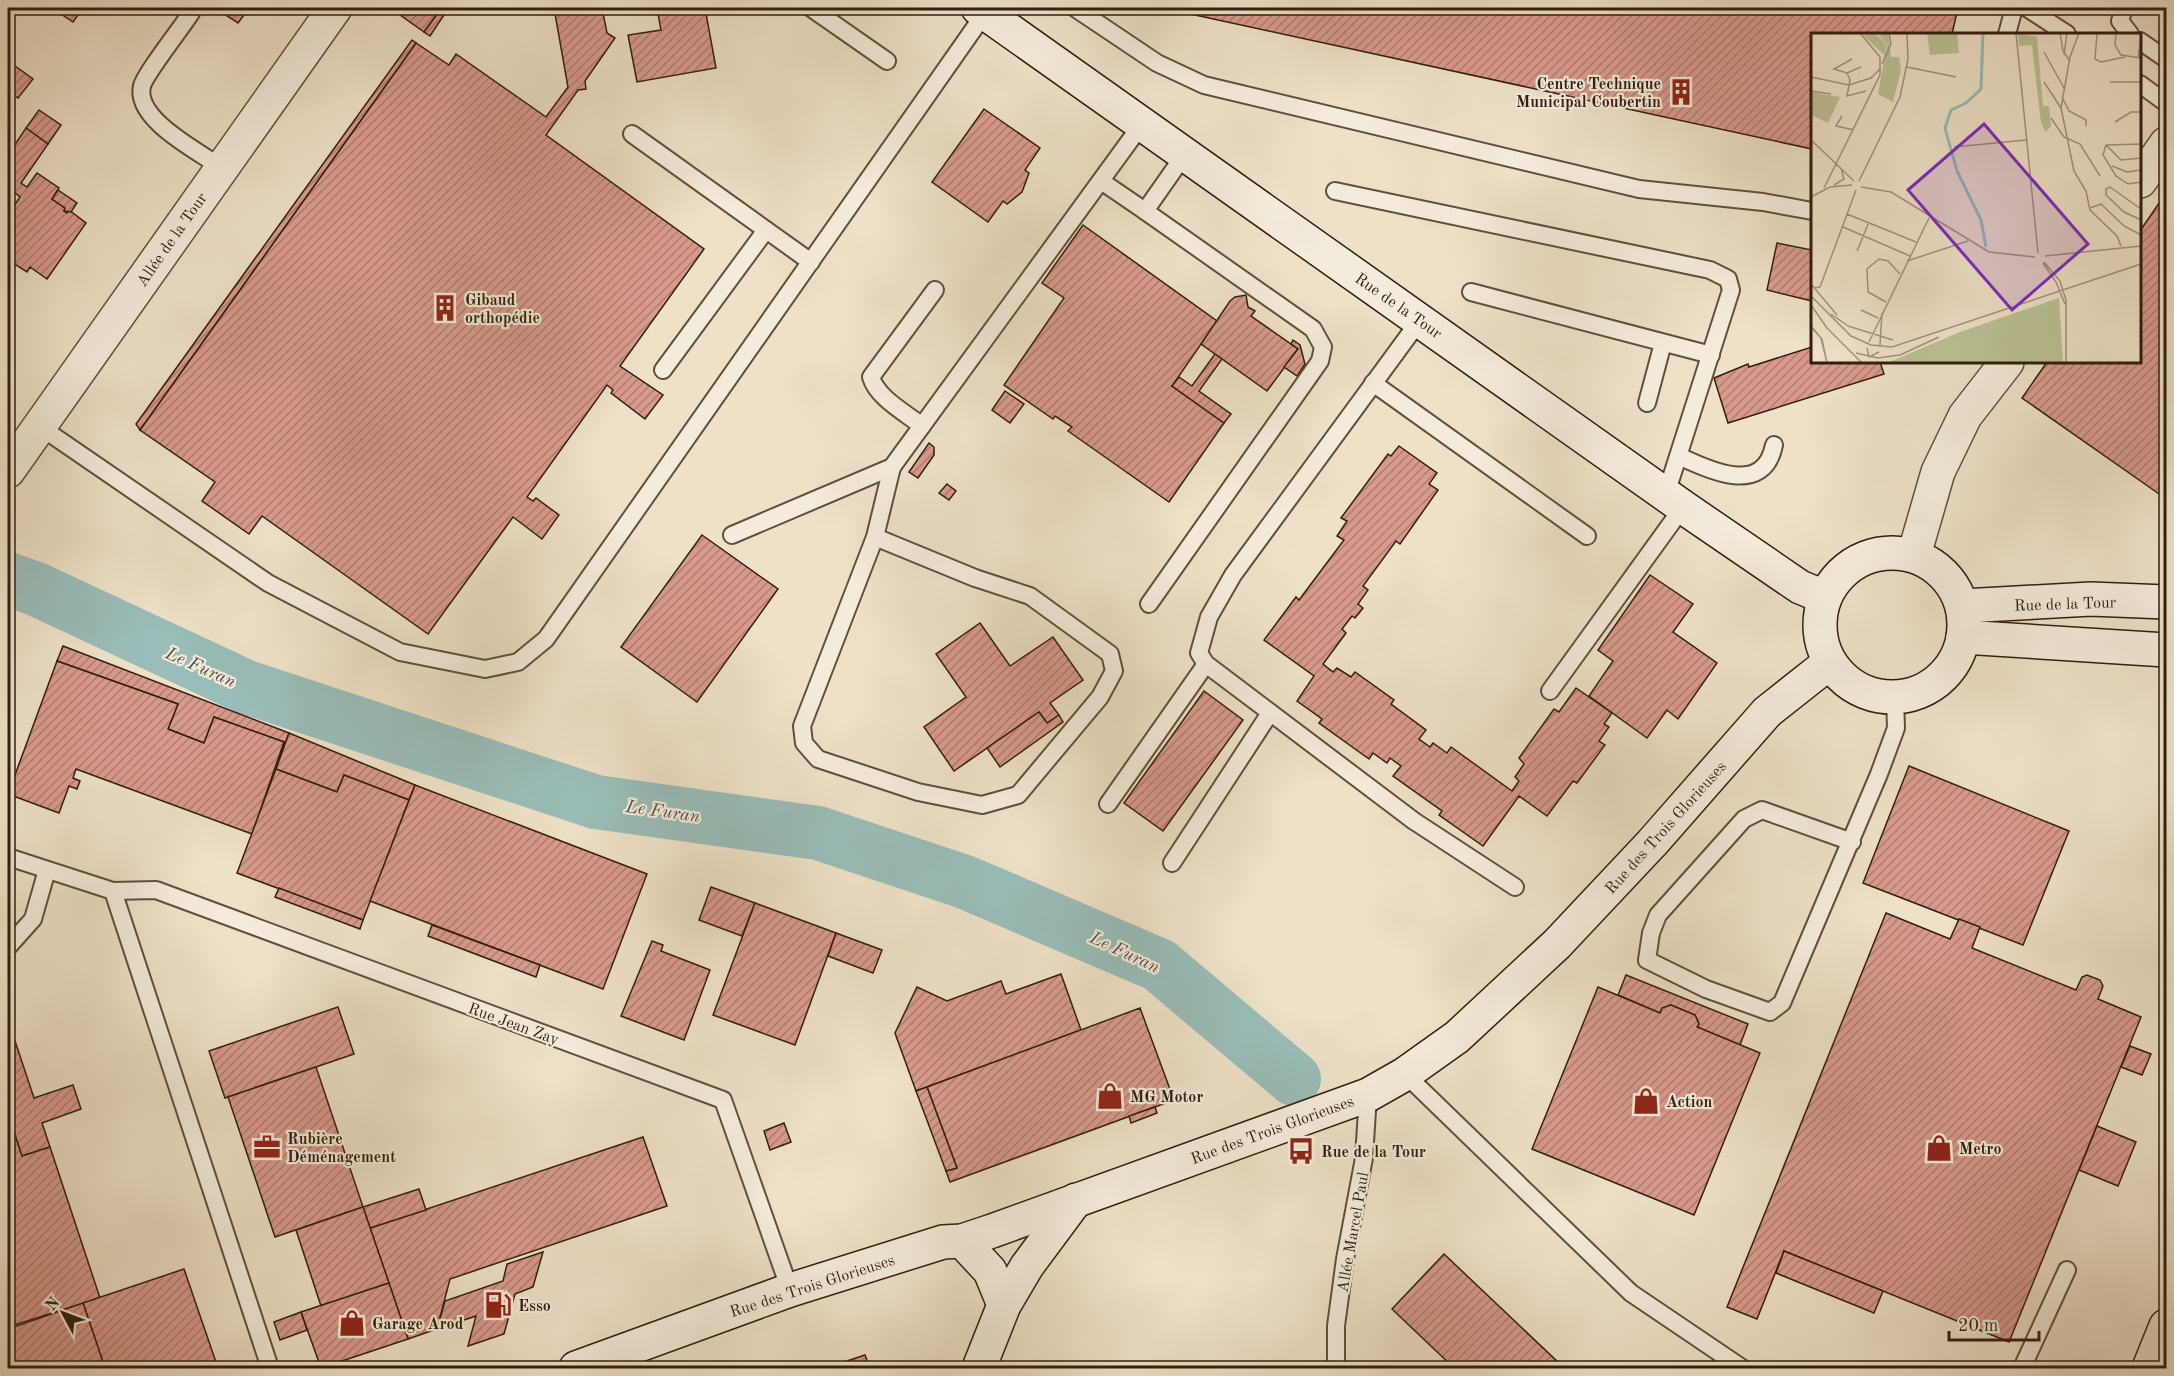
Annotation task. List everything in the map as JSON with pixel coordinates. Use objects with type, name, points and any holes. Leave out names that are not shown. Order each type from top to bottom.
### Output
[{"type":"highway","points":[[2149,1368],[2166,1326]]},
{"type":"street","name":"Allée de la Tour","points":[[8,471],[335,8]]},
{"type":"street","name":"Rue de la Tour","points":[[982,10],[1675,500],[1800,587],[1824,597]]},
{"type":"street","points":[[2141,178],[2166,144]]},
{"type":"street","points":[[1914,555],[1938,472],[1965,416],[2006,363]]},
{"type":"street","points":[[1893,552],[1914,555],[1934,566],[1951,582],[1963,622],[1951,667],[1936,683],[1917,694],[1895,698],[1875,697],[1841,678],[1829,663],[1820,641],[1819,619],[1824,597],[1836,579],[1851,564],[1871,555],[1893,552]]},
{"type":"street","name":"Rue de la Tour","points":[[1963,622],[2091,599],[2166,602]]},
{"type":"street","name":"Rue de la Tour","points":[[1963,622],[2166,650]]},
{"type":"street","name":"Rue des Trois Glorieuses","points":[[576,1368],[790,1290],[943,1242],[962,1241],[1368,1095],[1405,1074],[1457,1038],[1557,944],[1652,843],[1767,712],[1829,663]]},
{"type":"street","points":[[979,1368],[1004,1305],[1027,1266],[1076,1200]]},
{"type":"street","points":[[962,1241],[990,1271],[1004,1305]]},
{"type":"lane","points":[[811,8],[887,61]]},
{"type":"lane","points":[[1075,8],[1157,63],[1204,85],[1639,189],[1763,202],[1811,211]]},
{"type":"lane","points":[[2007,33],[2014,8]]},
{"type":"lane","points":[[2027,8],[2065,33]]},
{"type":"lane","points":[[2124,8],[2120,21],[2129,33]]},
{"type":"lane","points":[[39,426],[268,583],[400,652],[485,669],[518,662],[546,639],[811,262],[982,10]]},
{"type":"lane","points":[[191,13],[142,85],[142,101],[152,118],[222,168]]},
{"type":"lane","points":[[2141,42],[2166,59]]},
{"type":"lane","points":[[2141,85],[2166,103]]},
{"type":"lane","points":[[875,537],[975,579],[1030,596],[1110,654],[1114,671],[1100,697],[1018,795],[982,805],[918,792],[819,759],[804,743],[802,726],[875,537],[892,467],[1142,124]]},
{"type":"lane","points":[[632,134],[811,262]]},
{"type":"lane","points":[[1145,212],[1185,154]]},
{"type":"lane","points":[[1101,181],[1313,329],[1323,347],[1320,361],[1149,604]]},
{"type":"lane","points":[[1335,191],[1710,270],[1728,279],[1731,290],[1679,456],[1675,500],[1550,691]]},
{"type":"lane","points":[[663,370],[766,230]]},
{"type":"lane","points":[[922,426],[882,394],[874,385],[871,377],[935,290]]},
{"type":"lane","points":[[1471,292],[1711,356]]},
{"type":"lane","points":[[1420,320],[1233,575],[1209,617],[1199,653],[1206,664],[1414,821],[1515,887]]},
{"type":"lane","points":[[1647,403],[1663,343]]},
{"type":"lane","points":[[1373,383],[1587,536]]},
{"type":"lane","points":[[1679,456],[1707,470],[1741,477],[1755,472],[1771,459],[1774,445]]},
{"type":"lane","points":[[732,535],[892,467]]},
{"type":"lane","points":[[1108,804],[1206,664]]},
{"type":"lane","points":[[1851,842],[1762,810],[1744,819],[1658,915],[1651,933],[1647,960],[1706,989],[1770,1012],[1782,1003],[1851,842],[1896,728],[1895,698]]},
{"type":"lane","points":[[1172,863],[1270,713]]},
{"type":"lane","name":"Rue Jean Zay","points":[[8,857],[113,891],[156,890],[723,1100],[790,1290]]},
{"type":"lane","points":[[8,946],[33,919],[47,870]]},
{"type":"lane","points":[[113,891],[270,1368]]},
{"type":"lane","points":[[1405,1074],[1631,1293],[1742,1368]]},
{"type":"lane","name":"Allée Marcel Paul","points":[[1336,1368],[1336,1326],[1345,1259],[1364,1158],[1368,1095]]},
{"type":"lane","points":[[2022,1368],[2067,1270]]},
{"type":"building","points":[[52,8],[83,8],[73,22]]},
{"type":"building","points":[[215,8],[249,8],[238,23]]},
{"type":"building","points":[[399,8],[441,9],[424,32],[396,12]]},
{"type":"building","name":"Gibaud orthopédie","points":[[554,8],[602,8],[607,33],[615,38],[585,81],[586,89],[578,90],[546,135],[704,249],[620,366],[663,395],[645,419],[611,393],[613,390],[607,385],[527,497],[533,501],[536,498],[559,515],[542,539],[513,517],[428,634],[262,516],[249,534],[202,501],[215,482],[140,430],[416,43],[449,65],[456,54],[546,117],[568,87]]},
{"type":"building","points":[[657,8],[705,8],[716,68],[637,82],[628,35],[661,30]]},
{"type":"building","name":"Centre Technique Municipal Coubertin","points":[[1163,8],[1958,8],[1952,33],[1811,33],[1811,149]]},
{"type":"building","points":[[441,9],[446,12],[430,36],[424,32]]},
{"type":"building","points":[[412,40],[416,43],[140,430],[136,424]]},
{"type":"building","points":[[8,61],[33,79],[18,98],[8,91]]},
{"type":"building","points":[[984,109],[1040,148],[1025,170],[1029,173],[1022,192],[1007,204],[1003,201],[988,222],[932,182]]},
{"type":"building","points":[[39,110],[61,125],[48,144],[26,128]]},
{"type":"building","points":[[26,128],[48,144],[21,183],[27,187],[37,173],[59,188],[52,199],[65,208],[64,211],[67,213],[69,210],[86,223],[47,279],[30,267],[27,272],[8,260],[10,247],[8,245],[8,215],[20,197],[14,192],[10,199],[8,197],[8,155]]},
{"type":"building","points":[[58,190],[77,203],[71,212],[64,211],[65,208],[52,199]]},
{"type":"building","points":[[2166,193],[2166,488],[2162,496],[2022,398],[2046,363],[2141,363],[2141,230]]},
{"type":"building","points":[[1083,225],[1217,321],[1172,386],[1224,423],[1169,502],[1068,431],[1072,427],[1055,416],[1053,419],[1004,385],[1064,298],[1042,283]]},
{"type":"building","points":[[1777,243],[1811,250],[1811,301],[1767,290]]},
{"type":"building","points":[[1246,295],[1248,307],[1255,311],[1251,316],[1298,349],[1267,391],[1201,344],[1230,301],[1235,297]]},
{"type":"building","points":[[1293,340],[1300,345],[1305,364],[1297,376],[1284,367],[1298,349],[1291,344]]},
{"type":"building","points":[[1811,347],[1811,363],[1880,363],[1884,374],[1728,423],[1714,378],[1748,364],[1749,367]]},
{"type":"building","points":[[1215,354],[1222,359],[1199,391],[1231,414],[1224,423],[1172,386],[1179,377],[1192,386]]},
{"type":"building","points":[[1005,391],[1024,404],[1010,423],[992,410]]},
{"type":"building","points":[[929,443],[934,447],[934,455],[918,478],[909,472]]},
{"type":"building","points":[[1399,446],[1437,473],[1429,484],[1438,490],[1400,544],[1396,541],[1363,586],[1368,590],[1358,604],[1363,608],[1355,618],[1352,616],[1342,629],[1346,633],[1323,664],[1333,672],[1337,668],[1351,677],[1355,672],[1394,700],[1391,704],[1426,730],[1419,739],[1430,747],[1433,743],[1447,753],[1451,747],[1512,791],[1519,781],[1515,777],[1524,764],[1519,758],[1554,709],[1559,712],[1576,688],[1612,713],[1604,724],[1609,727],[1599,741],[1605,745],[1577,783],[1573,781],[1547,816],[1519,796],[1483,846],[1439,815],[1442,811],[1393,776],[1401,766],[1390,758],[1387,763],[1373,753],[1369,759],[1319,723],[1322,719],[1297,701],[1314,676],[1264,640],[1296,597],[1299,600],[1344,540],[1337,536],[1347,521],[1341,518],[1388,454],[1391,456]]},
{"type":"building","points":[[947,484],[956,491],[949,500],[939,493]]},
{"type":"building","points":[[702,535],[778,589],[697,702],[621,647]]},
{"type":"building","points":[[1650,575],[1693,604],[1673,632],[1717,663],[1678,719],[1667,710],[1647,738],[1589,696],[1613,661],[1598,650]]},
{"type":"building","points":[[980,623],[1010,666],[1053,637],[1083,680],[1050,703],[1059,715],[1047,723],[1039,712],[954,771],[924,727],[966,697],[936,654]]},
{"type":"building","points":[[63,646],[289,733],[276,769],[284,742],[214,717],[204,743],[168,729],[178,704],[57,661]]},
{"type":"building","points":[[57,661],[178,704],[168,729],[204,743],[214,717],[284,742],[252,834],[76,769],[73,778],[80,781],[77,789],[69,786],[59,813],[8,794]]},
{"type":"building","points":[[1204,691],[1243,720],[1163,831],[1124,803]]},
{"type":"building","points":[[1039,712],[1047,723],[1059,715],[1063,722],[1000,767],[987,748]]},
{"type":"building","points":[[289,733],[415,785],[409,800],[344,775],[337,792],[276,769]]},
{"type":"building","points":[[1909,766],[2069,831],[2023,945],[1863,883]]},
{"type":"building","points":[[276,769],[337,792],[344,775],[409,800],[363,920],[237,873]]},
{"type":"building","points":[[415,785],[647,874],[603,989],[370,901]]},
{"type":"building","points":[[711,887],[755,903],[742,936],[699,920]]},
{"type":"building","points":[[279,888],[363,920],[360,929],[275,897]]},
{"type":"building","points":[[755,903],[836,933],[795,1045],[713,1015]]},
{"type":"building","name":"Metro","points":[[1886,913],[1950,939],[1959,919],[1980,927],[1972,948],[2076,990],[2082,977],[2087,975],[2100,980],[2103,986],[2098,999],[2141,1017],[2009,1342],[1784,1251],[1757,1319],[1727,1307]]},
{"type":"building","points":[[432,925],[540,965],[536,977],[428,936]]},
{"type":"building","points":[[836,933],[882,950],[873,973],[828,956]]},
{"type":"building","points":[[652,941],[663,945],[661,951],[710,970],[684,1040],[621,1016]]},
{"type":"building","points":[[1061,974],[1081,1030],[916,1091],[895,1033],[917,987],[947,1001],[1001,981],[1006,994]]},
{"type":"building","points":[[1626,975],[1748,1024],[1740,1045],[1697,1027],[1699,1024],[1695,1015],[1671,1005],[1662,1008],[1660,1013],[1618,995]]},
{"type":"building","name":"Action","points":[[1598,987],[1660,1013],[1662,1008],[1671,1005],[1695,1015],[1699,1024],[1697,1027],[1760,1053],[1694,1215],[1532,1149]]},
{"type":"building","points":[[338,1007],[354,1054],[225,1098],[209,1051]]},
{"type":"building","points":[[1140,1008],[1174,1100],[950,1182],[946,1171],[957,1168],[927,1087]]},
{"type":"building","points":[[11,1029],[34,1098],[73,1085],[81,1109],[42,1123],[50,1147],[22,1156],[12,1126],[8,1128],[8,1033]]},
{"type":"building","points":[[2130,1046],[2151,1054],[2142,1075],[2121,1067]]},
{"type":"building","points":[[316,1067],[363,1207],[275,1237],[228,1097]]},
{"type":"building","points":[[927,1087],[957,1168],[946,1171],[916,1091]]},
{"type":"building","points":[[1155,1107],[1157,1113],[1131,1123],[1129,1116]]},
{"type":"building","points":[[784,1123],[791,1142],[770,1150],[764,1131]]},
{"type":"building","points":[[12,1126],[22,1156],[50,1147],[100,1298],[8,1327],[8,1128]]},
{"type":"building","points":[[2097,1126],[2136,1142],[2118,1186],[2079,1170]]},
{"type":"building","points":[[643,1137],[667,1206],[450,1279],[437,1329],[408,1339],[370,1228]]},
{"type":"building","points":[[419,1189],[426,1210],[370,1228],[363,1207]]},
{"type":"building","points":[[363,1207],[389,1283],[321,1306],[296,1230]]},
{"type":"building","points":[[1784,1251],[1883,1291],[1874,1313],[1776,1273]]},
{"type":"building","points":[[543,1252],[533,1287],[515,1294],[504,1334],[468,1346],[476,1316],[437,1329],[445,1301],[503,1281],[507,1264]]},
{"type":"building","points":[[1444,1254],[1560,1364],[1555,1368],[1454,1368],[1392,1309]]},
{"type":"building","points":[[184,1269],[218,1368],[105,1368],[83,1303]]},
{"type":"building","points":[[389,1283],[408,1339],[321,1368],[301,1312]]},
{"type":"building","points":[[83,1303],[105,1368],[8,1368],[8,1329]]},
{"type":"building","points":[[301,1312],[307,1330],[280,1340],[274,1322]]},
{"type":"building","points":[[865,1355],[870,1368],[826,1368]]},
{"type":"waterway","name":"Le Furan","points":[[8,579],[36,589],[246,687],[596,802],[818,833],[965,882],[1159,965],[1294,1079]]},
{"type":"place","name":"Centre Technique Municipal Coubertin","points":[[1681,92]]},
{"type":"place","name":"Gibaud orthopédie","points":[[445,308]]},
{"type":"place","name":"MG Motor","points":[[1110,1096]]},
{"type":"place","name":"Action","points":[[1646,1101]]},
{"type":"place","name":"Rubière Déménagement","points":[[267,1147]]},
{"type":"place","name":"Metro","points":[[1939,1148]]},
{"type":"place","name":"Rue de la Tour","points":[[1301,1151]]},
{"type":"place","name":"Esso","points":[[498,1305]]},
{"type":"place","name":"Garage Arod","points":[[352,1323]]}]
